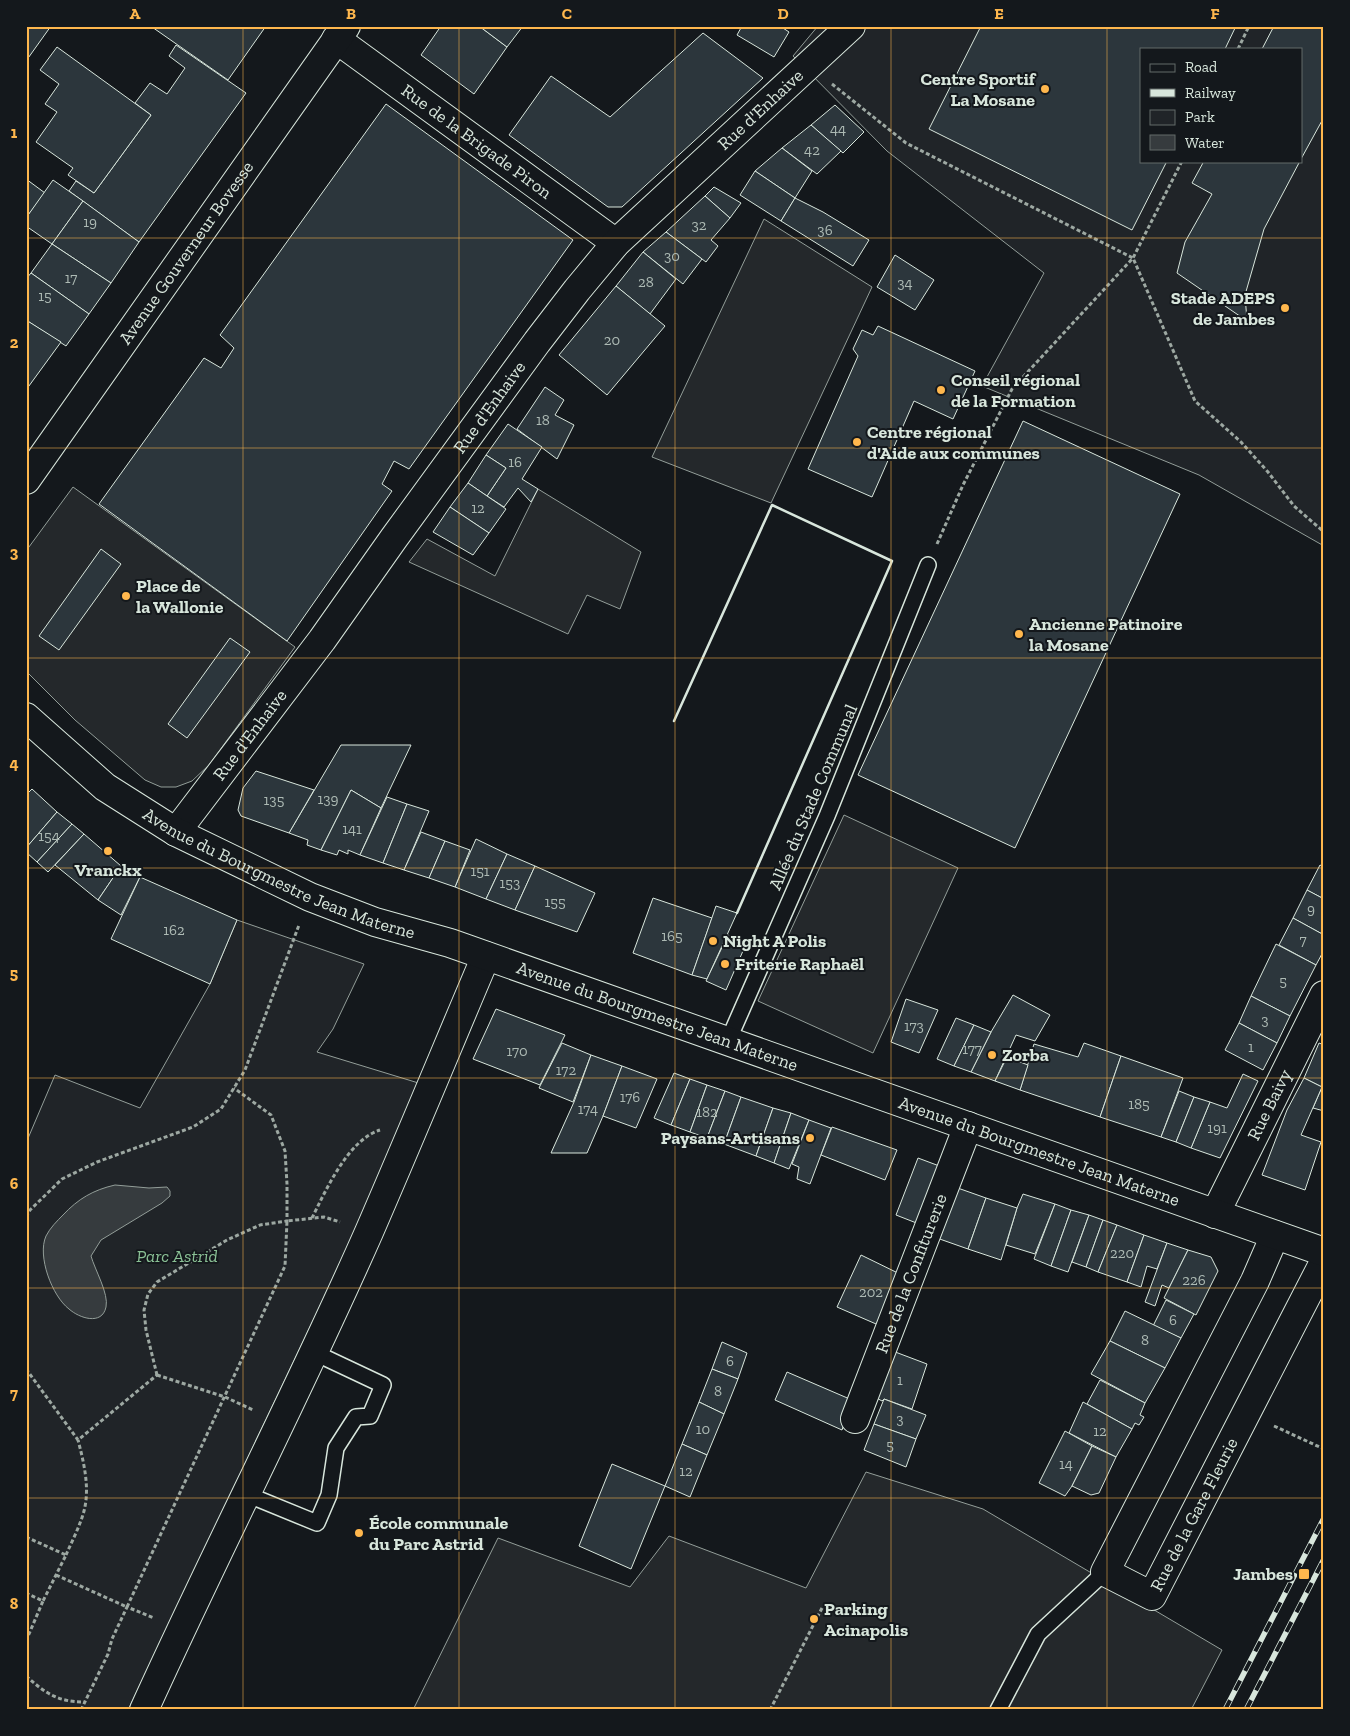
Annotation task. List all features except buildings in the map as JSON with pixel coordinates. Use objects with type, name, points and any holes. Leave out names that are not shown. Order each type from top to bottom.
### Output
[{"type":"street","name":"Rue d'Enhaive","points":[[176,832],[322,640],[537,342],[616,243],[852,26]]},
{"type":"street","name":"Rue de la Brigade Piron","points":[[341,33],[616,243]]},
{"type":"street","name":"Avenue Gouverneur Bovesse","points":[[26,480],[341,33]]},
{"type":"street","name":"Avenue du Bourgmestre Jean Materne","points":[[26,717],[105,787],[176,832],[310,897],[375,922],[450,943],[1324,1252]]},
{"type":"street","points":[[144,1710],[369,1232],[486,956]]},
{"type":"street","name":"Rue Baivy","points":[[1215,1214],[1324,995]]},
{"type":"street","name":"Rue de la Confiturerie","points":[[855,1419],[968,1126]]},
{"type":"street","points":[[1105,1572],[1255,1281],[1275,1234]]},
{"type":"street","name":"Rue de la Gare Fleurie","points":[[1105,1572],[1152,1596],[1324,1262]]},
{"type":"lane","name":"Allée du Stade Communal","points":[[728,1041],[827,816],[928,565]]},
{"type":"lane","points":[[246,1494],[317,1523],[329,1496],[336,1448],[356,1417],[370,1416],[383,1385],[313,1352]]},
{"type":"lane","points":[[998,1710],[1038,1634],[1105,1572]]},
{"type":"path","points":[[1238,48],[1249,26]]},
{"type":"path","points":[[810,66],[906,143],[1133,258],[1194,401],[1241,442],[1268,472],[1294,506],[1324,532]]},
{"type":"path","points":[[928,565],[963,486],[1012,388],[1133,258],[1181,162]]},
{"type":"path","points":[[26,1217],[30,1210],[62,1179],[96,1162],[193,1127],[221,1109],[245,1070],[310,897]]},
{"type":"path","points":[[80,1710],[108,1654],[112,1639],[285,1266],[287,1184],[285,1151],[271,1114],[234,1088]]},
{"type":"path","points":[[312,1218],[337,1171],[365,1139],[378,1130],[399,1128],[411,1132]]},
{"type":"path","points":[[157,1376],[146,1330],[144,1310],[148,1294],[157,1282],[227,1240],[260,1226],[324,1217],[369,1232]]},
{"type":"path","points":[[26,1369],[78,1440],[84,1462],[87,1492],[84,1511],[26,1642]]},
{"type":"path","points":[[157,1376],[225,1397],[280,1424]]},
{"type":"path","points":[[78,1440],[157,1376]]},
{"type":"path","points":[[1246,1413],[1324,1449]]},
{"type":"path","points":[[26,1537],[66,1555]]},
{"type":"path","points":[[56,1575],[127,1607]]},
{"type":"path","points":[[26,1593],[43,1600]]},
{"type":"path","points":[[770,1710],[822,1608]]},
{"type":"path","points":[[26,1676],[42,1690],[60,1700],[84,1702]]},
{"type":"green space","points":[[818,26],[1324,26],[1324,546],[1199,475],[982,386],[1044,273],[887,151],[793,56]]},
{"type":"green space","name":"Parc Astrid","points":[[237,920],[364,964],[333,1029],[317,1052],[425,1085],[128,1710],[26,1710],[26,1143],[55,1075],[140,1108],[210,984]]},
{"type":"shaded area","points":[[764,219],[872,287],[771,503],[652,457]]},
{"type":"shaded area","name":"Place de la Wallonie","points":[[73,487],[295,647],[209,765],[192,781],[176,787],[161,787],[145,780],[75,720],[26,671],[26,551]]},
{"type":"shaded area","points":[[538,489],[641,552],[620,609],[587,595],[568,634],[409,562],[427,539],[495,576]]},
{"type":"shaded area","points":[[844,815],[958,868],[873,1053],[758,1001]]},
{"type":"shaded area","name":"Parking Acinapolis","points":[[866,1472],[983,1509],[1222,1650],[1191,1710],[413,1710],[498,1538],[630,1587],[669,1536],[806,1588]]},
{"type":"water","points":[[115,1185],[149,1188],[167,1187],[170,1191],[170,1196],[162,1203],[101,1240],[91,1256],[104,1289],[106,1307],[100,1317],[90,1319],[73,1312],[57,1295],[45,1264],[44,1244],[46,1236],[52,1227],[74,1204],[93,1192]]},
{"type":"railway","points":[[1225,1710],[1324,1518]]},
{"type":"railway","points":[[1246,1710],[1324,1559]]},
{"type":"wall","points":[[674,721],[772,505],[892,561],[737,913]]},
{"type":"place","name":"Centre Sportif La Mosane","points":[[1045,89]]},
{"type":"place","name":"Stade ADEPS de Jambes","points":[[1285,308]]},
{"type":"place","name":"Conseil régional de la Formation","points":[[941,390]]},
{"type":"place","name":"Centre régional d'Aide aux communes","points":[[857,442]]},
{"type":"place","name":"Place de la Wallonie","points":[[126,596]]},
{"type":"place","name":"Ancienne Patinoire la Mosane","points":[[1019,634]]},
{"type":"place","name":"Vranckx","points":[[108,851]]},
{"type":"place","name":"Night A Polis","points":[[713,941]]},
{"type":"place","name":"Friterie Raphaël","points":[[725,964]]},
{"type":"place","name":"Zorba","points":[[992,1055]]},
{"type":"place","name":"Paysans-Artisans","points":[[810,1138]]},
{"type":"place","name":"École communale du Parc Astrid","points":[[359,1533]]},
{"type":"place","name":"Jambes","points":[[1304,1574]]},
{"type":"place","name":"Parking Acinapolis","points":[[814,1619]]}]
